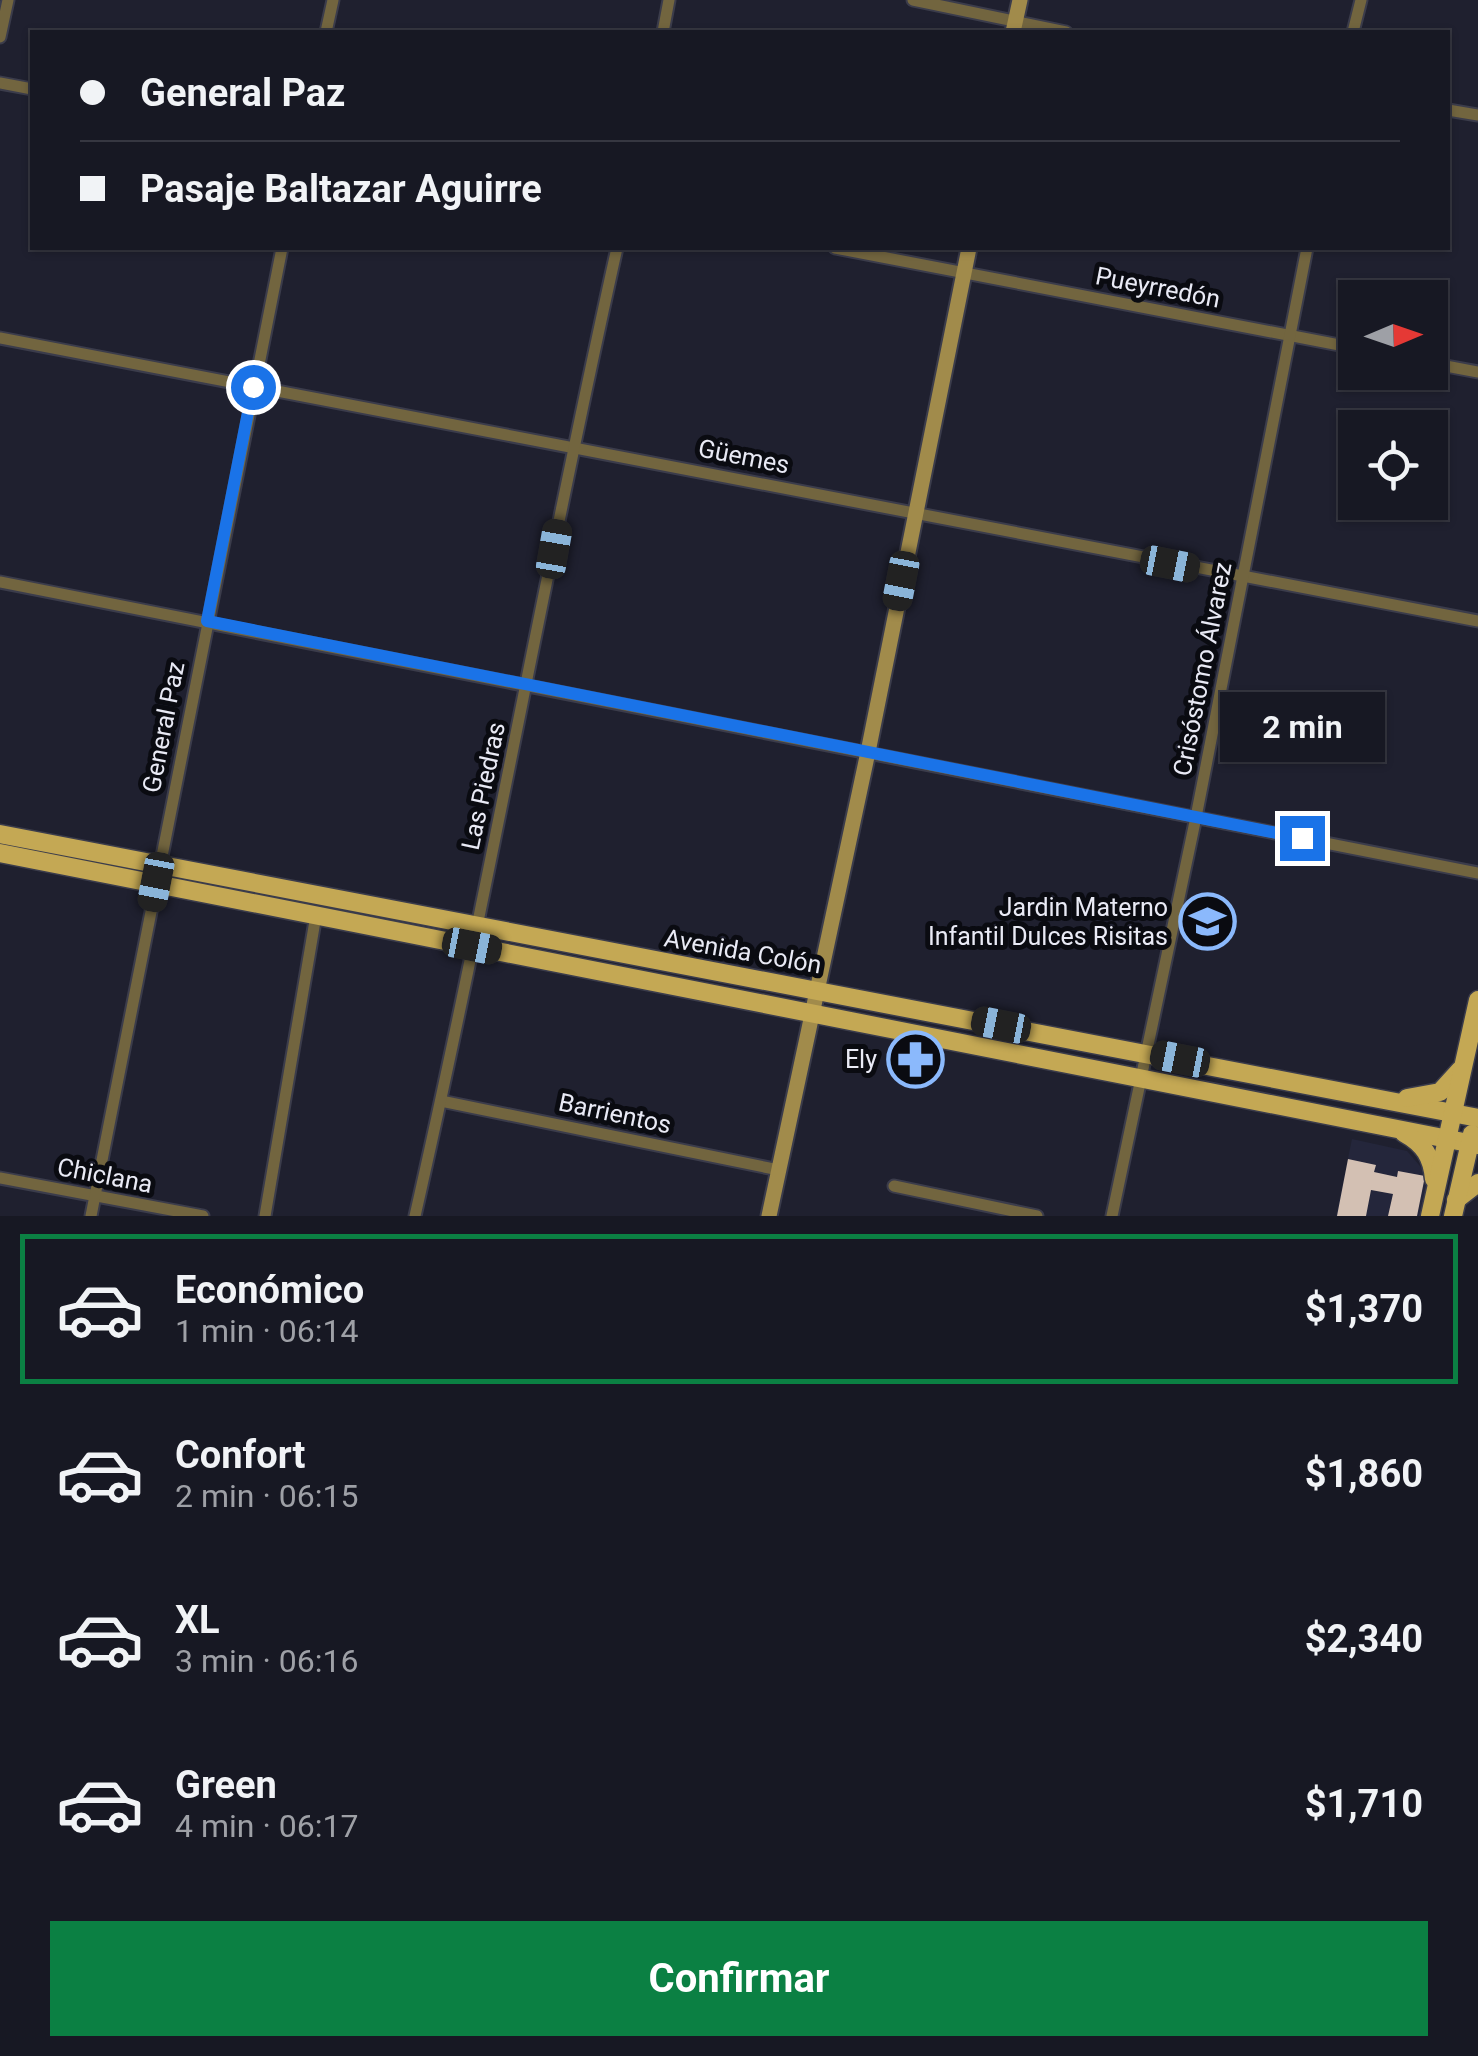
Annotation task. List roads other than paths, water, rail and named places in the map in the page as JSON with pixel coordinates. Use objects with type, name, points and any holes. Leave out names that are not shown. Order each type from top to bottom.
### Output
[{"type":"main road","name":"Avenida Colón","points":[[0,834],[316,915],[1474,1144]]},
{"type":"main road","name":"Avenida Colón","points":[[0,853],[158,874],[476,927],[1453,1113],[1477,1114]]},
{"type":"main road","points":[[1430,1216],[1478,1000]]},
{"type":"main road","points":[[1383,1098],[1415,1098],[1440,1092],[1466,1061]]},
{"type":"main road","points":[[1455,1208],[1474,1144],[1477,1114]]},
{"type":"main road","points":[[1392,1126],[1423,1145],[1431,1160],[1434,1195]]},
{"type":"main road","points":[[1455,1208],[1478,1183]]},
{"type":"street","points":[[0,37],[8,0]]},
{"type":"street","points":[[326,30],[333,0]]},
{"type":"street","points":[[662,30],[669,0]]},
{"type":"street","points":[[913,0],[1014,27],[1045,30]]},
{"type":"street","points":[[1014,27],[1020,0]]},
{"type":"street","points":[[1353,30],[1360,0]]},
{"type":"street","points":[[0,83],[30,89]]},
{"type":"street","points":[[1450,110],[1478,115]]},
{"type":"street","name":"General Paz","points":[[91,1216],[282,250]]},
{"type":"street","name":"Las Piedras","points":[[415,1216],[528,686],[573,446],[618,250]]},
{"type":"street","name":"Pueyrredón","points":[[846,250],[1338,345]]},
{"type":"street","points":[[770,1216],[969,250]]},
{"type":"street","name":"Crisóstomo Álvarez","points":[[1112,1216],[1244,579],[1307,250]]},
{"type":"street","name":"Güemes","points":[[0,338],[1478,622]]},
{"type":"street","points":[[1448,366],[1478,372]]},
{"type":"street","points":[[0,582],[1478,874]]},
{"type":"street","points":[[265,1216],[316,915]]},
{"type":"street","name":"Barrientos","points":[[442,1101],[779,1170]]},
{"type":"street","name":"Chiclana","points":[[0,1178],[202,1216]]},
{"type":"street","points":[[894,1186],[1036,1216]]},
{"type":"place","name":"Jardin Materno Infantil Dulces Risitas","points":[[1207,921]]},
{"type":"place","name":"Ely","points":[[916,1059]]}]
